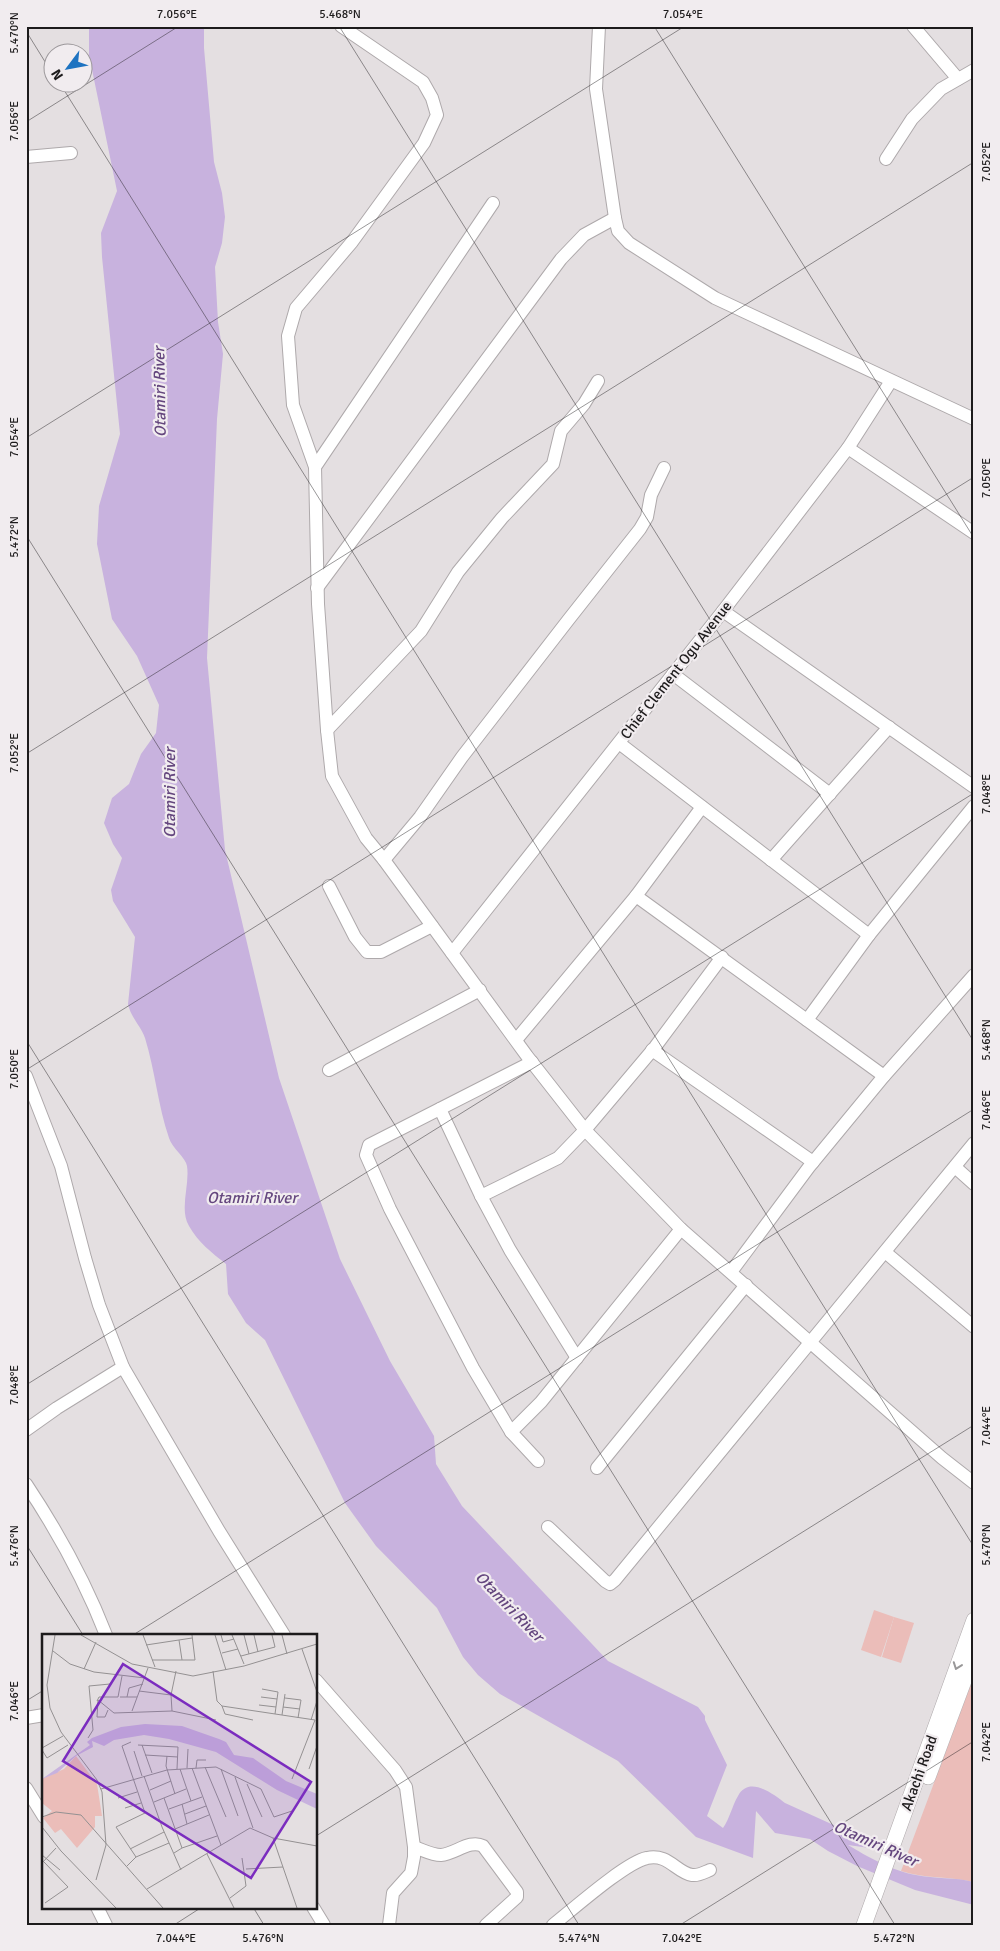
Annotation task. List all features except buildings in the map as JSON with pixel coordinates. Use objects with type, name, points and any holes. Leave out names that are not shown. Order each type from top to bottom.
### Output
[{"type":"main road","name":"Akachi Road","points":[[896,1851],[974,1620]]},
{"type":"main road","name":"Akachi Road","points":[[864,1925],[879,1896],[974,1654]]},
{"type":"main road","name":"Akachi Road","points":[[875,1925],[879,1896]]},
{"type":"street","points":[[341,26],[423,82],[432,98],[438,115],[424,143],[352,242],[296,308],[288,336],[293,405],[315,467],[318,588],[327,730],[332,776],[366,838],[532,1062],[585,1130],[681,1228],[942,1458],[974,1483]]},
{"type":"street","points":[[599,26],[596,89],[615,218],[618,231],[629,243],[715,298],[974,419]]},
{"type":"street","points":[[913,26],[958,79]]},
{"type":"street","points":[[886,159],[912,119],[941,89],[974,70]]},
{"type":"street","points":[[26,158],[71,153]]},
{"type":"street","points":[[315,467],[493,203]]},
{"type":"street","points":[[318,588],[561,259],[584,235],[615,218]]},
{"type":"street","points":[[327,730],[421,631],[458,572],[502,518],[554,464],[561,431],[584,404],[598,381]]},
{"type":"street","name":"Chief Clement Ogu Avenue","points":[[452,953],[723,611],[848,448],[890,381]]},
{"type":"street","points":[[848,448],[974,533]]},
{"type":"street","points":[[384,860],[420,817],[462,757],[640,529],[647,517],[651,495],[664,468]]},
{"type":"street","points":[[723,611],[974,787]]},
{"type":"street","points":[[673,674],[830,794]]},
{"type":"street","points":[[771,860],[889,727]]},
{"type":"street","points":[[619,743],[869,936]]},
{"type":"street","points":[[807,1020],[869,936],[974,806]]},
{"type":"street","points":[[516,1040],[636,896],[702,807]]},
{"type":"street","points":[[329,886],[355,937],[367,952],[381,952],[432,926]]},
{"type":"street","points":[[636,896],[884,1076]]},
{"type":"street","points":[[481,1196],[558,1158],[585,1130],[652,1050],[722,957]]},
{"type":"street","points":[[731,1272],[813,1162],[884,1076],[974,975]]},
{"type":"street","points":[[329,1070],[480,990]]},
{"type":"street","points":[[652,1050],[813,1162]]},
{"type":"street","points":[[532,1062],[370,1145],[366,1155],[390,1209],[473,1368],[512,1432],[538,1462]]},
{"type":"street","points":[[26,1076],[61,1166],[96,1295],[123,1367],[218,1530],[283,1634]]},
{"type":"street","points":[[440,1109],[481,1196],[510,1250],[577,1358]]},
{"type":"street","points":[[548,1527],[610,1584],[886,1252],[974,1143]]},
{"type":"street","points":[[954,1166],[974,1184]]},
{"type":"street","points":[[512,1432],[541,1402],[681,1228]]},
{"type":"street","points":[[886,1252],[974,1327]]},
{"type":"street","points":[[597,1468],[746,1285]]},
{"type":"street","points":[[26,1430],[57,1408],[123,1367]]},
{"type":"street","points":[[26,1484],[72,1558],[106,1634]]},
{"type":"street","points":[[318,1682],[401,1778],[406,1787],[414,1847],[411,1873],[393,1893],[389,1925]]},
{"type":"street","points":[[26,1718],[42,1715]]},
{"type":"street","points":[[26,1788],[42,1814]]},
{"type":"street","points":[[414,1847],[441,1855],[452,1853],[473,1844],[478,1843],[483,1846],[517,1892],[517,1897],[486,1925]]},
{"type":"street","points":[[552,1925],[631,1864],[647,1858],[665,1859],[691,1875],[710,1870]]},
{"type":"street","points":[[97,1908],[106,1925]]},
{"type":"street","points":[[313,1908],[324,1925]]},
{"type":"shaded area","points":[[874,1610],[894,1617],[881,1657],[861,1650]]},
{"type":"shaded area","points":[[894,1617],[914,1623],[901,1663],[882,1657]]},
{"type":"shaded area","points":[[974,1676],[974,1882],[910,1874],[901,1871]]},
{"type":"water","name":"Otamiri River","points":[[89,26],[204,26],[204,48],[214,162],[222,193],[225,217],[222,243],[215,267],[218,322],[223,354],[217,419],[207,658],[225,850],[279,1078],[340,1259],[390,1361],[434,1436],[436,1464],[462,1506],[608,1661],[698,1707],[705,1716],[705,1720],[727,1765],[707,1816],[723,1828],[738,1796],[743,1790],[748,1787],[761,1788],[785,1803],[891,1851],[848,1845],[890,1867],[916,1875],[974,1882],[974,1905],[915,1890],[857,1866],[810,1839],[775,1833],[756,1811],[753,1858],[696,1837],[618,1761],[500,1694],[478,1675],[463,1657],[437,1608],[376,1546],[345,1503],[265,1340],[246,1323],[228,1294],[226,1264],[201,1242],[189,1226],[185,1212],[187,1166],[169,1138],[145,1038],[131,1014],[128,1004],[135,937],[113,901],[111,890],[122,858],[113,844],[104,823],[112,798],[129,784],[141,754],[156,733],[159,705],[137,656],[112,619],[97,544],[99,506],[120,434],[101,233],[117,191],[92,70],[92,42],[89,42]]}]
